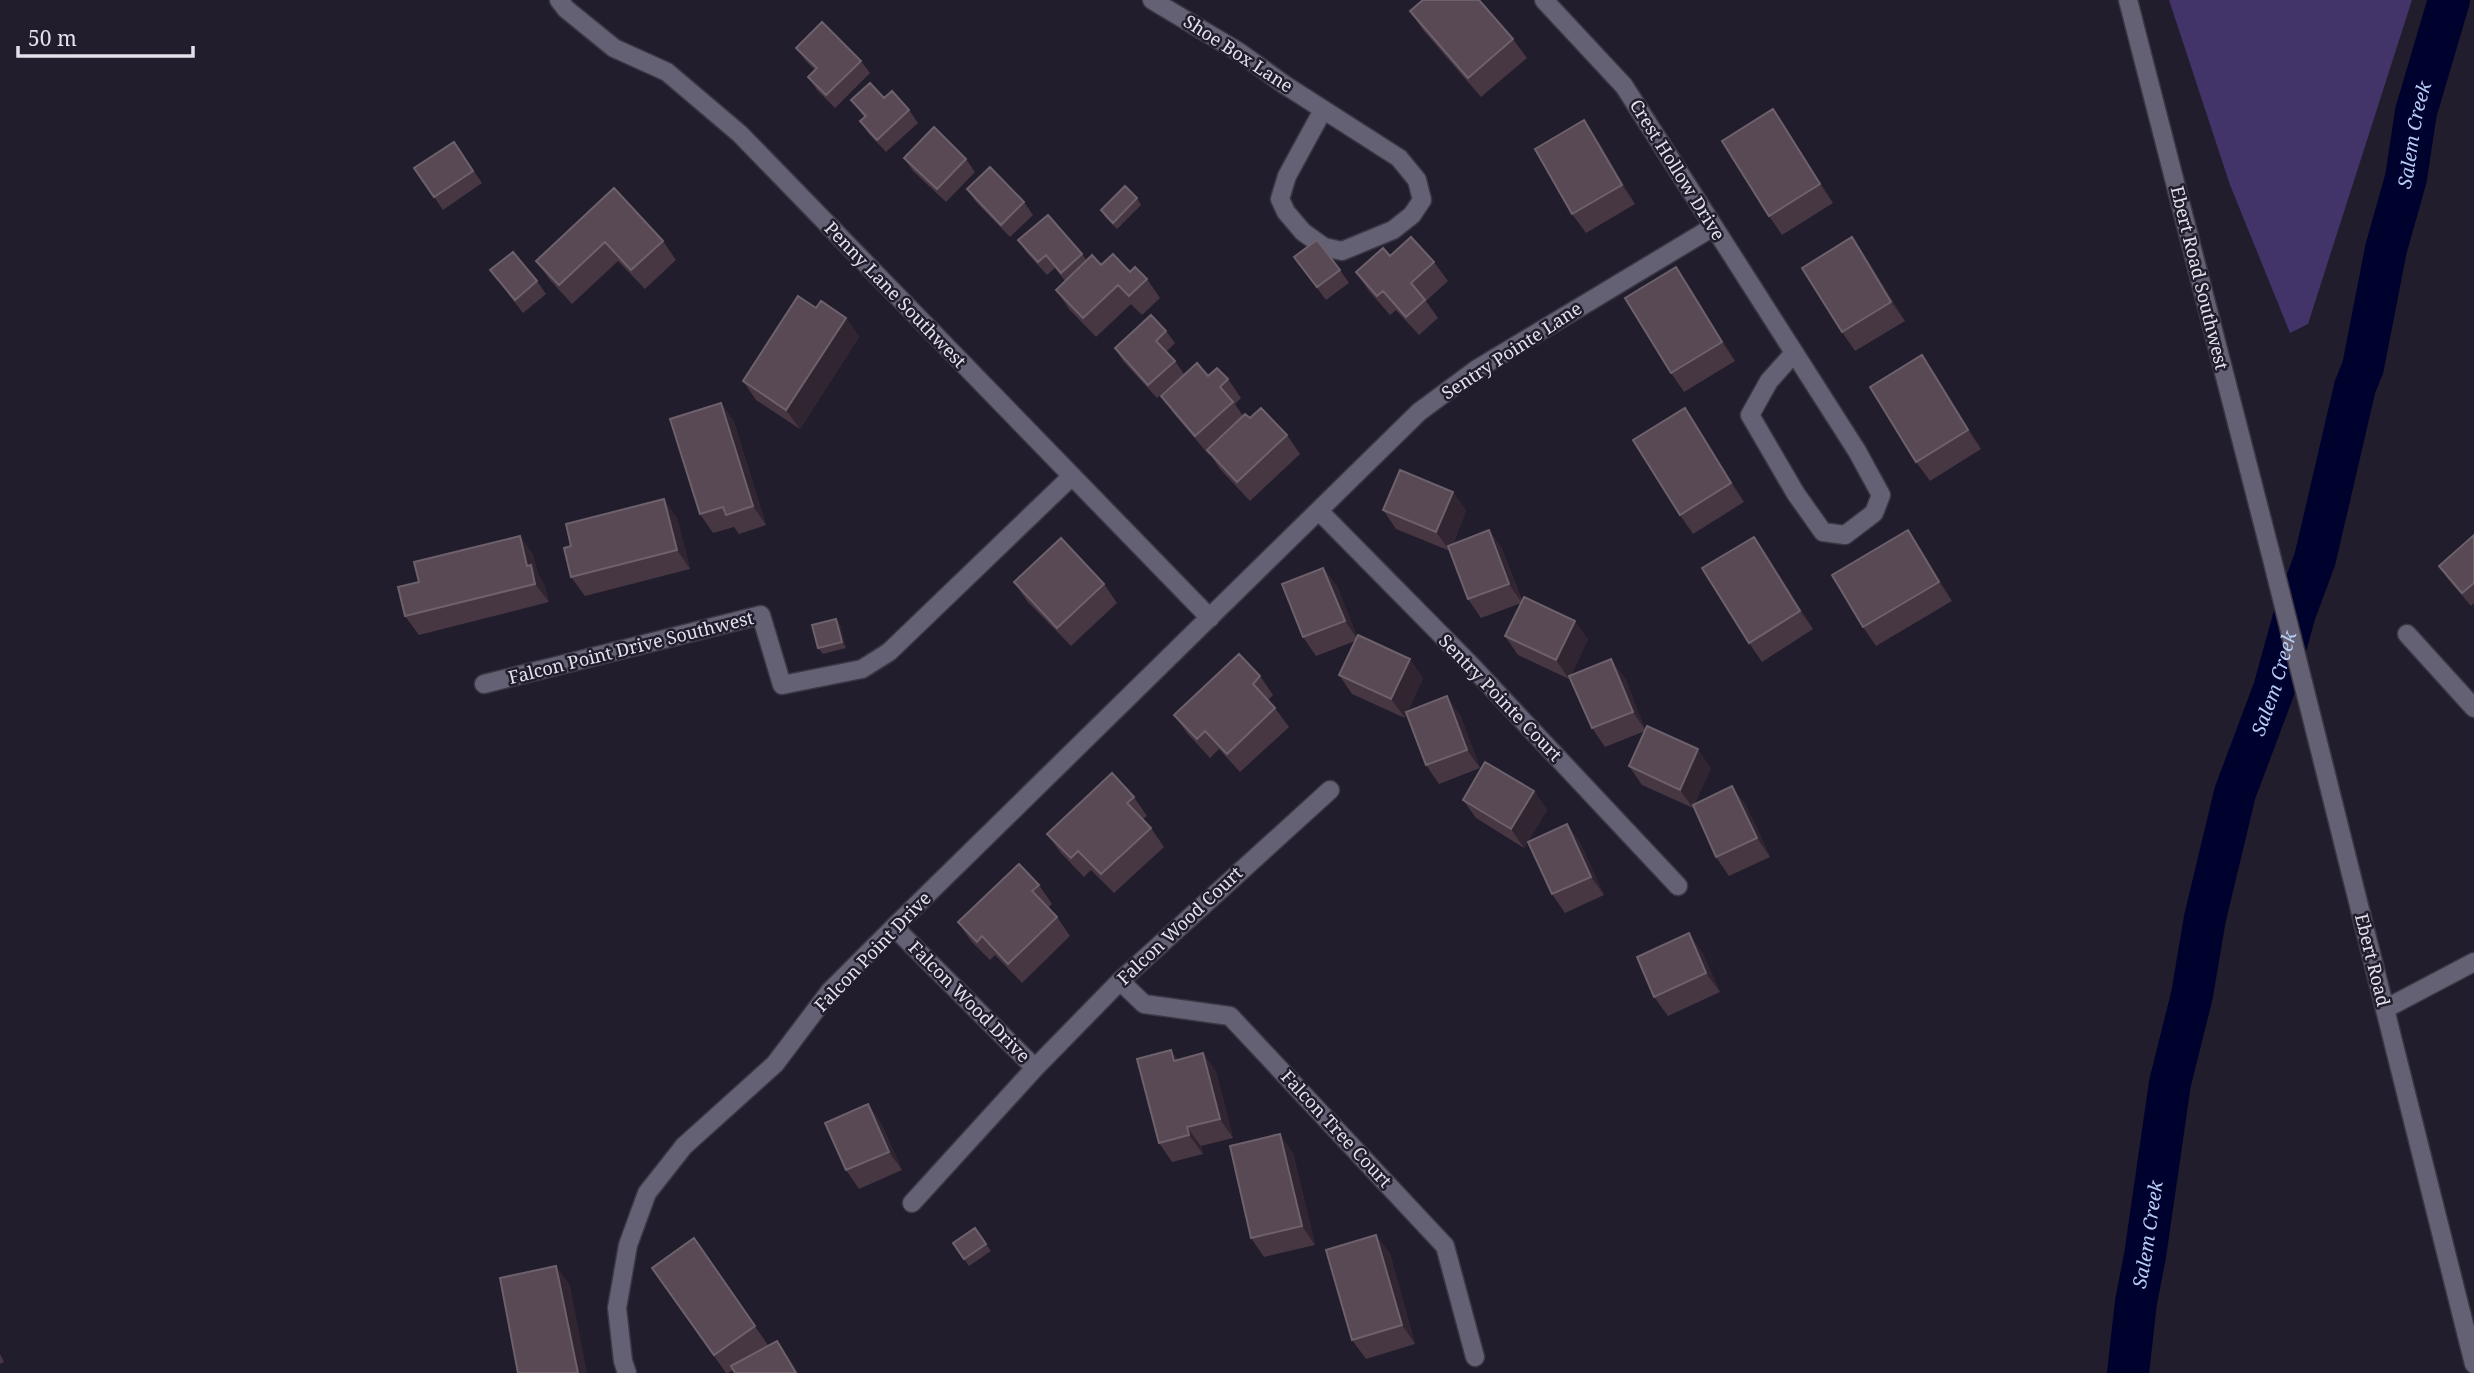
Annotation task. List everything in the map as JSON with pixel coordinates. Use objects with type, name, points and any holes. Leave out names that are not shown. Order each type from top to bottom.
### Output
[{"type":"street","name":"Penny Lane Southwest","points":[[559,0],[566,9],[614,48],[667,72],[740,134],[1210,618]]},
{"type":"street","name":"Shoe Box Lane","points":[[1152,0],[1240,52],[1323,110],[1399,158],[1417,180],[1422,200],[1412,215],[1393,230],[1342,251],[1325,247],[1303,232],[1286,212],[1280,199],[1287,176],[1323,110]]},
{"type":"street","name":"Crest Hollow Drive","points":[[1544,0],[1624,86],[1857,451],[1881,495],[1874,513],[1845,535],[1823,532],[1796,494],[1750,415],[1769,381],[1794,353]]},
{"type":"street","name":"Ebert Road Southwest","points":[[2128,0],[2271,555]]},
{"type":"street","name":"Sentry Pointe Lane","points":[[1210,618],[1419,412],[1477,369],[1713,226]]},
{"type":"street","name":"Falcon Point Drive Southwest","points":[[484,684],[761,615],[782,685],[862,669],[889,652],[1071,477]]},
{"type":"street","name":"Sentry Pointe Court","points":[[1320,512],[1467,661],[1678,886]]},
{"type":"street","name":"Ebert Road","points":[[2271,555],[2474,1364]]},
{"type":"street","name":"Falcon Point Drive","points":[[627,1373],[623,1361],[617,1308],[628,1245],[647,1193],[684,1146],[775,1064],[830,991],[1210,618]]},
{"type":"street","points":[[2407,634],[2474,708]]},
{"type":"street","name":"Falcon Wood Court","points":[[1035,1068],[1120,981],[1331,790]]},
{"type":"street","name":"Falcon Wood Drive","points":[[894,927],[1035,1068],[912,1203]]},
{"type":"street","points":[[2385,1009],[2474,962]]},
{"type":"street","name":"Falcon Tree Court","points":[[1120,981],[1144,1004],[1230,1016],[1444,1245],[1475,1357]]},
{"type":"shaded area","points":[[2169,0],[2412,0],[2308,324],[2290,333],[2230,185]]},
{"type":"building","points":[[1423,0],[1479,0],[1513,39],[1468,78],[1410,11]]},
{"type":"building","points":[[822,22],[861,61],[826,95],[808,77],[817,68],[796,48]]},
{"type":"building","points":[[870,83],[884,98],[892,91],[909,110],[877,140],[860,121],[866,116],[851,100]]},
{"type":"building","points":[[1773,109],[1820,184],[1769,216],[1722,141]]},
{"type":"building","points":[[1584,120],[1622,185],[1572,214],[1535,149]]},
{"type":"building","points":[[934,127],[966,159],[937,189],[904,158]]},
{"type":"building","points":[[454,142],[473,171],[434,197],[414,168]]},
{"type":"building","points":[[990,167],[1024,202],[1001,225],[967,189]]},
{"type":"building","points":[[1125,186],[1137,198],[1113,223],[1101,210]]},
{"type":"building","points":[[614,188],[663,241],[631,270],[605,242],[559,285],[536,261]]},
{"type":"building","points":[[1048,215],[1082,254],[1061,273],[1046,255],[1038,262],[1018,240]]},
{"type":"building","points":[[1411,237],[1434,262],[1411,283],[1425,300],[1406,317],[1383,291],[1377,296],[1356,272],[1383,248],[1390,256]]},
{"type":"building","points":[[1852,237],[1891,302],[1842,332],[1802,268]]},
{"type":"building","points":[[1317,240],[1340,270],[1317,287],[1294,257]]},
{"type":"building","points":[[513,252],[537,281],[515,300],[490,270]]},
{"type":"building","points":[[1113,254],[1130,272],[1135,267],[1147,279],[1129,296],[1118,285],[1083,318],[1056,290],[1092,255],[1101,265]]},
{"type":"building","points":[[1676,267],[1722,342],[1671,373],[1625,298]]},
{"type":"building","points":[[798,296],[816,308],[821,301],[846,318],[786,410],[743,381]]},
{"type":"building","points":[[1151,315],[1166,331],[1156,341],[1175,361],[1148,385],[1115,348]]},
{"type":"building","points":[[1922,355],[1968,430],[1916,462],[1870,387]]},
{"type":"building","points":[[1197,363],[1208,376],[1217,368],[1228,379],[1220,387],[1233,402],[1195,436],[1161,396]]},
{"type":"building","points":[[721,403],[753,506],[726,515],[723,507],[700,514],[670,419]]},
{"type":"building","points":[[1261,408],[1287,435],[1237,482],[1207,450],[1245,414],[1250,418]]},
{"type":"building","points":[[1685,408],[1731,483],[1680,515],[1633,440]]},
{"type":"building","points":[[1400,470],[1453,492],[1436,532],[1383,510]]},
{"type":"building","points":[[664,499],[677,550],[571,577],[564,548],[571,546],[566,524]]},
{"type":"building","points":[[1489,530],[1509,584],[1468,599],[1448,546]]},
{"type":"building","points":[[1908,530],[1939,582],[1863,627],[1832,575]]},
{"type":"building","points":[[2474,535],[2474,583],[2462,593],[2439,566]]},
{"type":"building","points":[[520,536],[527,566],[531,565],[535,584],[405,616],[398,587],[419,582],[414,562]]},
{"type":"building","points":[[1754,537],[1800,611],[1749,643],[1702,568]]},
{"type":"building","points":[[1061,538],[1104,584],[1057,628],[1014,582]]},
{"type":"building","points":[[1323,568],[1345,621],[1303,637],[1282,584]]},
{"type":"building","points":[[1524,597],[1575,621],[1556,660],[1505,636]]},
{"type":"building","points":[[836,619],[842,642],[818,648],[812,625]]},
{"type":"building","points":[[1358,635],[1410,659],[1391,699],[1339,675]]},
{"type":"building","points":[[1239,654],[1260,676],[1253,684],[1275,708],[1227,754],[1205,731],[1197,739],[1174,715]]},
{"type":"building","points":[[1611,659],[1633,712],[1592,728],[1569,676]]},
{"type":"building","points":[[1447,696],[1467,750],[1426,765],[1406,712]]},
{"type":"building","points":[[1647,726],[1698,749],[1680,790],[1629,766]]},
{"type":"building","points":[[1485,762],[1534,791],[1511,829],[1463,800]]},
{"type":"building","points":[[1112,773],[1134,797],[1127,803],[1151,828],[1101,874],[1078,851],[1071,858],[1047,834]]},
{"type":"building","points":[[1732,786],[1757,838],[1716,857],[1693,805]]},
{"type":"building","points":[[1567,824],[1591,877],[1552,894],[1528,842]]},
{"type":"building","points":[[1019,864],[1039,885],[1032,891],[1057,917],[1008,964],[982,936],[977,942],[958,922]]},
{"type":"building","points":[[1689,933],[1706,973],[1654,997],[1637,957]]},
{"type":"building","points":[[1171,1050],[1174,1061],[1203,1053],[1220,1119],[1187,1127],[1189,1135],[1159,1143],[1137,1059]]},
{"type":"building","points":[[868,1104],[889,1152],[846,1170],[825,1123]]},
{"type":"building","points":[[1280,1134],[1302,1226],[1251,1238],[1230,1146]]},
{"type":"building","points":[[975,1228],[986,1244],[964,1259],[953,1243]]},
{"type":"building","points":[[1376,1235],[1402,1325],[1352,1340],[1326,1250]]},
{"type":"building","points":[[694,1238],[755,1326],[714,1355],[652,1268]]},
{"type":"building","points":[[556,1266],[578,1373],[518,1373],[500,1278]]},
{"type":"building","points":[[777,1341],[796,1373],[735,1373],[731,1366]]},
{"type":"waterway","name":"Salem Creek","points":[[2128,1373],[2136,1302],[2170,1083],[2192,995],[2205,918],[2235,793],[2274,689],[2295,613],[2315,559],[2355,387],[2363,367],[2386,249],[2406,178],[2416,112],[2449,0]]}]
